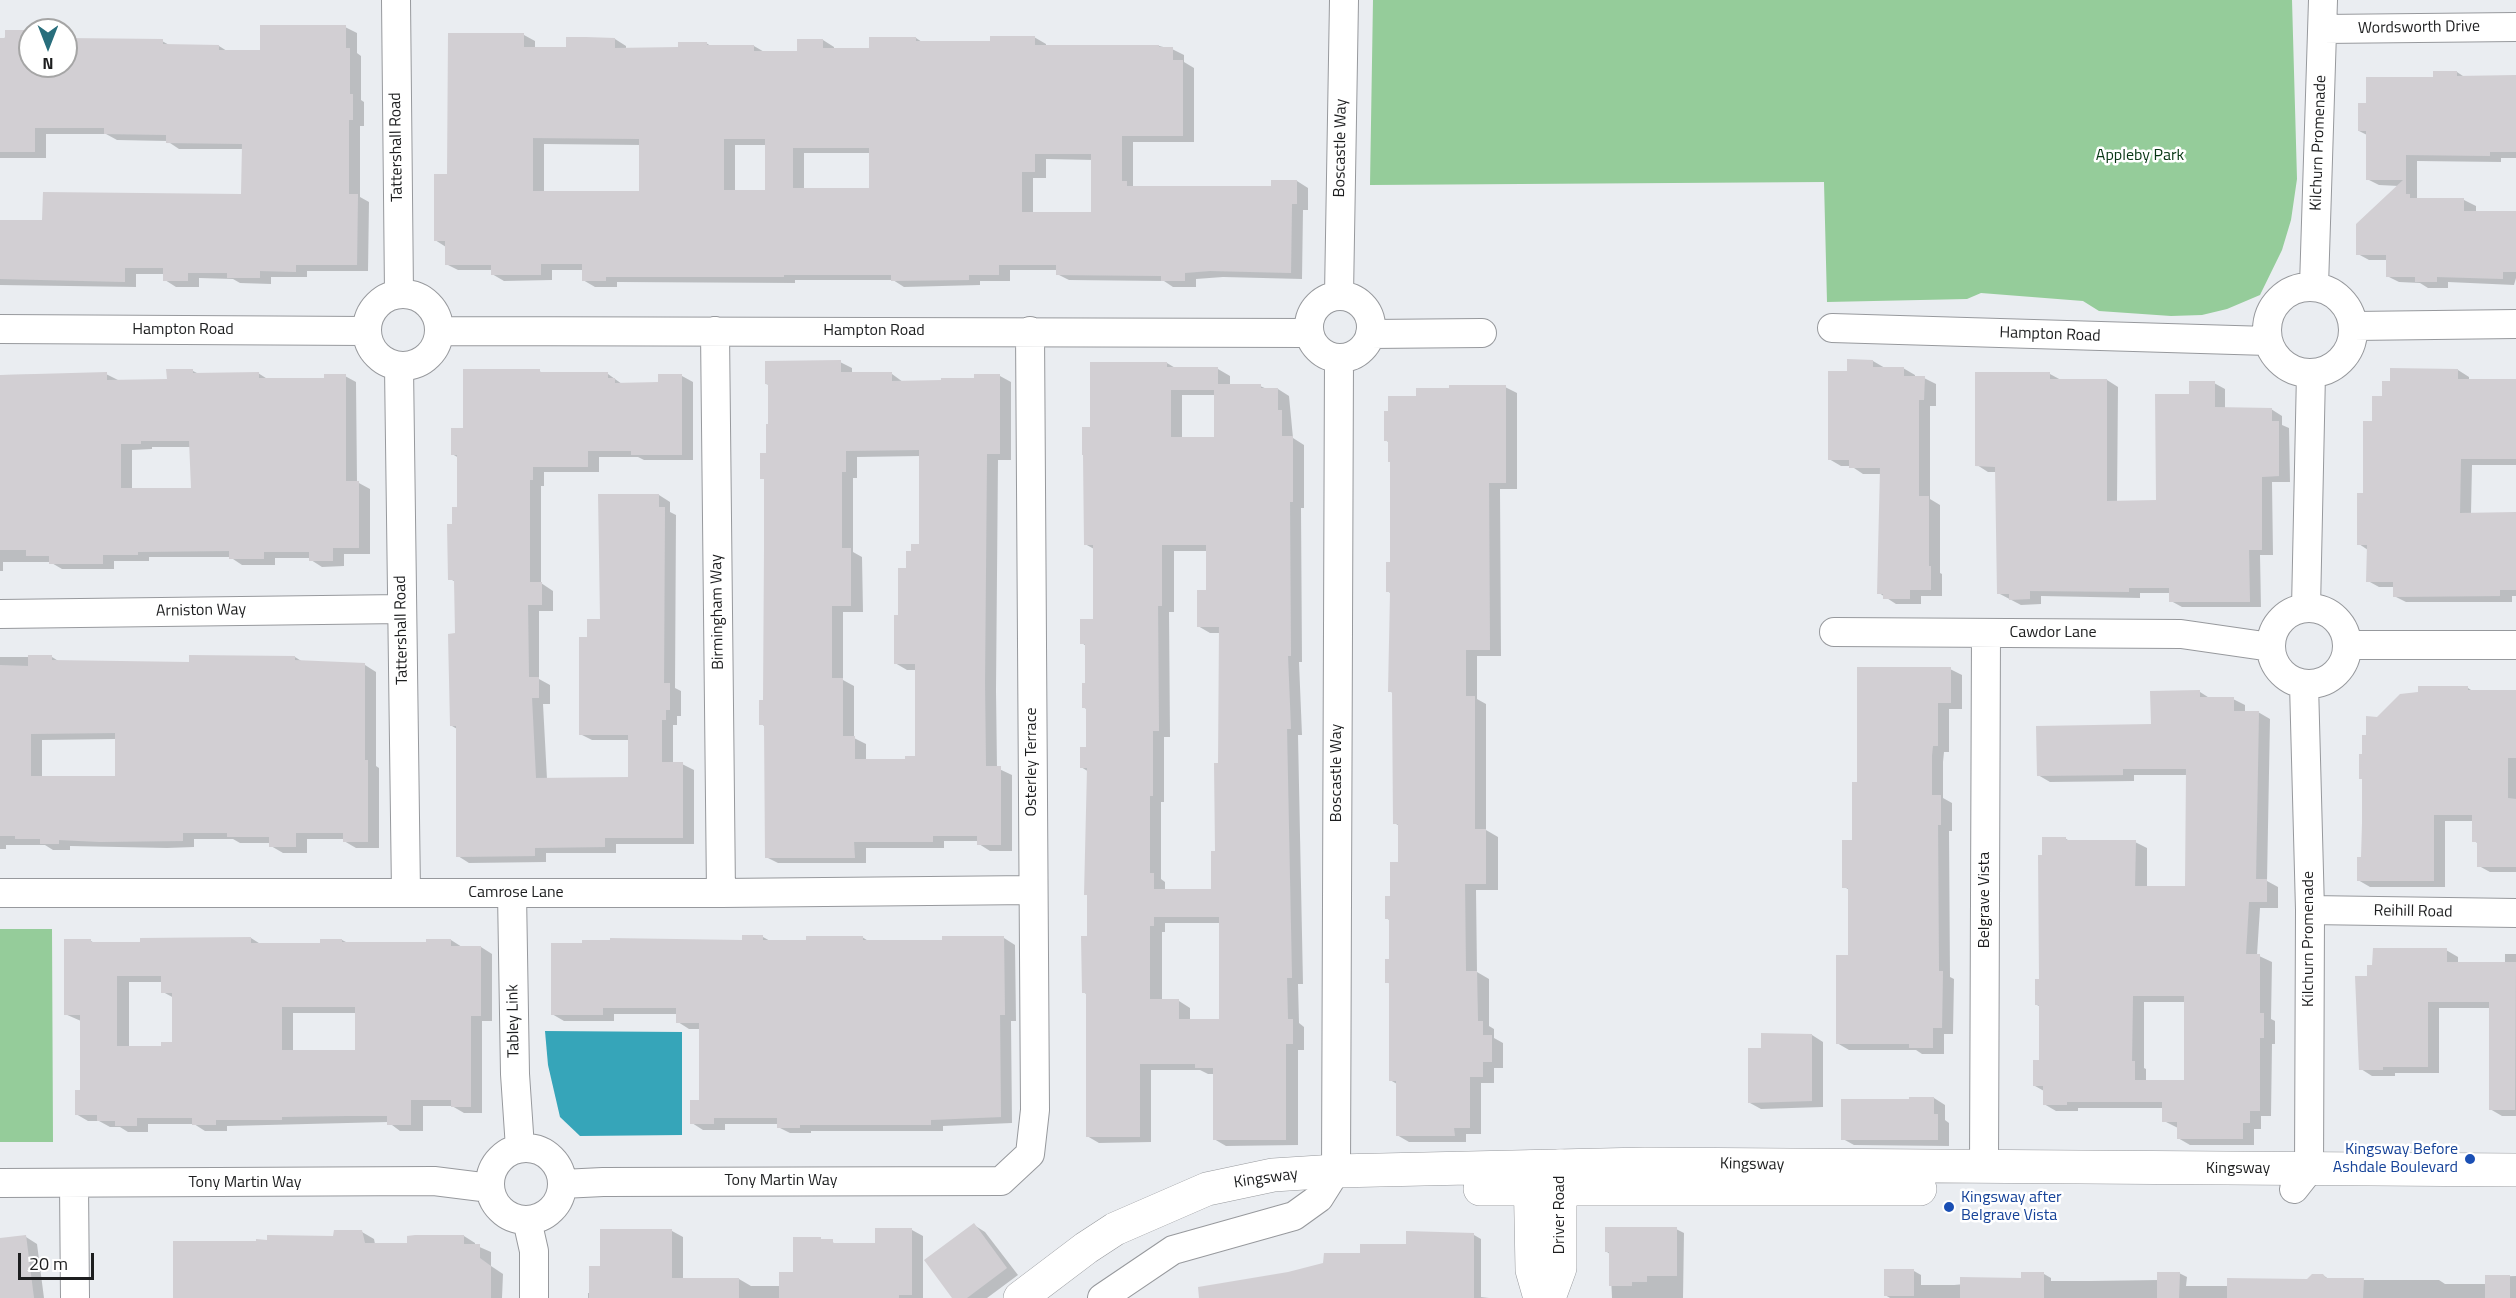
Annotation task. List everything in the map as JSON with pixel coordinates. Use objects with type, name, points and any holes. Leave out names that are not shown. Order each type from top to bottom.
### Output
[{"type":"main road","name":"Kingsway","points":[[1545,1178],[1645,1164],[1984,1167],[2516,1188]]},
{"type":"main road","name":"Kingsway","points":[[1020,1298],[1086,1248],[1116,1229],[1182,1198],[1207,1189],[1262,1177],[1331,1179],[2302,1179],[2516,1170]]},
{"type":"main road","name":"Driver Road","points":[[1540,1298],[1532,1270],[1545,1178]]},
{"type":"main road","name":"Driver Road","points":[[1545,1178],[1560,1268],[1549,1298]]},
{"type":"main road","name":"Kingsway","points":[[1042,1298],[1114,1247],[1183,1214],[1245,1195],[1331,1179]]},
{"type":"street","name":"Tattershall Road","points":[[396,0],[399,293]]},
{"type":"street","name":"Boscastle Way","points":[[1339,295],[1344,0]]},
{"type":"street","name":"Kilchurn Promenade","points":[[2314,286],[2323,0]]},
{"type":"street","name":"Wordsworth Drive","points":[[2323,29],[2516,27]]},
{"type":"street","points":[[2314,286],[2330,291],[2342,301],[2351,314],[2354,326],[2352,341],[2346,354],[2336,364],[2323,371],[2311,373],[2297,371],[2284,365],[2274,354],[2268,341],[2269,315],[2276,302],[2289,292],[2314,286]]},
{"type":"street","points":[[399,293],[411,294],[431,306],[438,318],[440,331],[438,342],[432,353],[422,362],[412,366],[399,367],[386,363],[368,344],[366,331],[368,317],[375,306],[386,297],[399,293]]},
{"type":"street","points":[[1339,295],[1360,303],[1371,322],[1366,344],[1350,357],[1339,358],[1320,351],[1309,333],[1308,322],[1319,303],[1339,295]]},
{"type":"street","points":[[2354,326],[2516,324]]},
{"type":"street","name":"Hampton Road","points":[[1832,328],[2268,341]]},
{"type":"street","name":"Hampton Road","points":[[0,329],[366,331]]},
{"type":"street","name":"Hampton Road","points":[[440,331],[1309,333]]},
{"type":"street","name":"Birmingham Way","points":[[715,331],[721,893]]},
{"type":"street","name":"Osterley Terrace","points":[[1000,1180],[1030,1154],[1035,1110],[1030,331]]},
{"type":"street","points":[[1370,334],[1482,333]]},
{"type":"street","name":"Boscastle Way","points":[[1331,1179],[1339,358]]},
{"type":"street","name":"Tattershall Road","points":[[399,367],[405,893]]},
{"type":"street","points":[[2306,608],[2311,373]]},
{"type":"street","points":[[2306,608],[2319,609],[2331,615],[2341,625],[2348,645],[2346,658],[2340,669],[2330,679],[2318,684],[2304,684],[2292,680],[2281,672],[2274,661],[2271,647],[2273,634],[2279,622],[2289,614],[2306,608]]},
{"type":"street","name":"Arniston Way","points":[[0,614],[402,609]]},
{"type":"street","name":"Cawdor Lane","points":[[1834,632],[2181,634],[2271,647]]},
{"type":"street","name":"Belgrave Vista","points":[[1984,1167],[1986,633]]},
{"type":"street","points":[[2348,645],[2516,645]]},
{"type":"street","name":"Kilchurn Promenade","points":[[2302,1179],[2310,910],[2304,684]]},
{"type":"street","name":"Camrose Lane","points":[[0,893],[721,893],[1033,890]]},
{"type":"street","name":"Tabley Link","points":[[512,893],[515,1074],[520,1148]]},
{"type":"street","name":"Reihill Road","points":[[2310,910],[2516,914]]},
{"type":"street","points":[[520,1148],[531,1148],[543,1152],[554,1161],[560,1172],[562,1184],[560,1197],[553,1207],[543,1215],[527,1220],[514,1218],[503,1212],[494,1200],[490,1188],[492,1172],[498,1161],[508,1152],[520,1148]]},
{"type":"street","name":"Kingsway","points":[[1102,1298],[1173,1250],[1294,1216],[1319,1198],[1331,1179]]},
{"type":"street","name":"Tony Martin Way","points":[[0,1182],[74,1184],[434,1180],[490,1188]]},
{"type":"street","name":"Tony Martin Way","points":[[562,1184],[1000,1180]]},
{"type":"street","points":[[74,1184],[75,1298]]},
{"type":"street","points":[[527,1220],[534,1251],[534,1298]]},
{"type":"green space","name":"Appleby Park","points":[[1373,0],[2292,0],[2297,179],[2291,220],[2282,250],[2260,295],[2227,309],[2202,315],[2171,316],[2099,311],[2083,301],[1981,293],[1967,299],[1827,302],[1824,182],[1370,185]]},
{"type":"green space","points":[[0,929],[52,929],[53,1142],[0,1142]]},
{"type":"water","points":[[545,1031],[682,1032],[682,1135],[580,1136],[560,1117],[548,1065]]},
{"type":"building","points":[[260,25],[346,25],[346,48],[350,48],[350,94],[353,94],[353,120],[349,120],[349,194],[358,194],[357,265],[296,265],[296,272],[260,271],[260,278],[227,278],[227,273],[188,273],[188,281],[163,281],[163,268],[125,268],[125,282],[0,279],[0,220],[42,220],[43,192],[241,194],[242,144],[166,143],[166,135],[104,134],[104,128],[35,128],[35,152],[0,152],[0,38],[5,38],[5,30],[18,30],[18,78],[78,78],[78,38],[163,39],[163,44],[219,45],[219,50],[260,50]]},
{"type":"building","points":[[448,33],[524,33],[524,47],[566,47],[566,37],[586,37],[615,38],[615,48],[678,47],[678,42],[707,42],[707,45],[754,45],[754,51],[797,51],[797,39],[823,39],[823,48],[869,48],[869,37],[916,37],[916,41],[990,41],[990,36],[1035,36],[1035,45],[1173,47],[1173,60],[1183,60],[1183,136],[1122,136],[1122,181],[1127,181],[1127,186],[1271,186],[1271,180],[1297,180],[1297,204],[1292,204],[1291,273],[1210,271],[1185,273],[1185,281],[1161,281],[1161,276],[1056,275],[1056,265],[999,265],[999,275],[969,275],[969,280],[891,281],[891,275],[784,275],[784,277],[606,277],[606,281],[582,281],[582,264],[541,264],[541,275],[491,275],[491,265],[445,265],[445,241],[434,241],[434,174],[447,174]],"holes":[[[533,138],[639,139],[639,191],[533,191]],[[724,139],[765,139],[765,190],[724,190]],[[793,148],[869,148],[869,188],[793,188]],[[1035,154],[1091,154],[1091,212],[1022,212],[1022,172],[1035,172]]]},
{"type":"building","points":[[2433,71],[2457,71],[2457,76],[2516,75],[2516,152],[2490,152],[2490,156],[2406,155],[2406,194],[2410,194],[2410,198],[2464,198],[2464,211],[2516,211],[2516,272],[2503,272],[2503,279],[2437,277],[2437,282],[2415,282],[2415,277],[2386,277],[2386,255],[2356,255],[2356,224],[2403,180],[2366,180],[2366,131],[2358,131],[2358,103],[2366,103],[2366,77],[2433,77]]},
{"type":"building","points":[[1847,359],[1873,360],[1873,367],[1904,367],[1904,376],[1925,376],[1924,400],[1919,400],[1919,496],[1929,496],[1931,590],[1910,590],[1910,599],[1883,599],[1883,594],[1877,594],[1880,468],[1849,468],[1849,460],[1828,460],[1828,371],[1847,371]]},
{"type":"building","points":[[841,360],[841,372],[892,372],[892,381],[974,378],[974,374],[1000,374],[1000,454],[987,454],[985,683],[986,766],[1001,766],[1001,845],[977,845],[977,836],[933,836],[933,842],[854,842],[855,858],[765,858],[764,725],[759,725],[759,700],[763,700],[764,549],[764,479],[760,479],[760,453],[766,453],[766,424],[768,424],[768,384],[765,384],[765,361]],"holes":[[[919,450],[919,544],[911,544],[911,551],[906,551],[906,568],[898,568],[898,615],[894,615],[894,664],[915,664],[915,756],[905,756],[905,759],[855,759],[855,736],[843,736],[843,678],[832,678],[832,606],[851,606],[851,548],[842,548],[842,472],[846,472],[846,451]]]},
{"type":"building","points":[[1090,362],[1167,362],[1167,367],[1218,367],[1218,384],[1261,384],[1261,388],[1278,388],[1278,410],[1282,410],[1282,436],[1293,436],[1293,502],[1290,502],[1291,656],[1288,656],[1291,729],[1287,729],[1292,978],[1287,978],[1288,1019],[1293,1019],[1293,1044],[1286,1044],[1286,1140],[1213,1140],[1213,1068],[1195,1068],[1195,1064],[1140,1064],[1140,1137],[1086,1137],[1086,993],[1082,993],[1081,936],[1087,936],[1087,895],[1084,895],[1087,768],[1080,768],[1080,747],[1086,747],[1086,708],[1082,708],[1082,683],[1085,683],[1085,644],[1080,644],[1080,619],[1093,619],[1093,545],[1084,545],[1082,455],[1082,427],[1090,427]],"holes":[[[1171,390],[1214,390],[1214,437],[1171,437]],[[1162,545],[1206,545],[1206,590],[1197,590],[1197,627],[1219,627],[1218,763],[1214,763],[1215,851],[1211,851],[1211,889],[1154,889],[1154,873],[1150,873],[1153,731],[1159,731],[1158,606],[1162,606]],[[1154,917],[1219,917],[1219,1019],[1179,1019],[1179,999],[1150,999],[1150,926],[1154,926]]]},
{"type":"building","points":[[2390,368],[2458,369],[2458,379],[2516,379],[2516,459],[2461,459],[2460,513],[2516,512],[2516,590],[2500,590],[2500,596],[2393,597],[2393,582],[2366,582],[2367,545],[2357,545],[2357,493],[2363,493],[2363,421],[2372,421],[2372,396],[2382,396],[2382,381],[2390,381]]},
{"type":"building","points":[[166,369],[193,369],[193,373],[259,372],[259,378],[324,378],[324,374],[346,374],[346,481],[359,481],[359,548],[333,548],[333,561],[309,561],[309,552],[264,552],[264,559],[229,559],[229,551],[138,552],[138,555],[103,555],[103,564],[49,564],[49,556],[26,556],[26,550],[0,550],[0,375],[107,372],[107,380],[167,379]],"holes":[[[141,441],[189,441],[191,488],[121,488],[121,444],[141,444]]]},
{"type":"building","points":[[463,369],[608,372],[608,378],[615,378],[615,383],[658,382],[658,374],[682,374],[682,455],[631,455],[631,451],[588,451],[588,467],[533,467],[533,480],[530,480],[530,582],[542,582],[542,605],[528,605],[529,677],[539,677],[539,698],[532,698],[536,778],[628,777],[628,735],[579,735],[579,637],[587,637],[587,619],[600,619],[598,494],[659,494],[659,507],[665,507],[664,683],[670,683],[670,710],[666,710],[666,720],[662,720],[662,762],[683,762],[683,838],[605,838],[605,847],[535,848],[535,856],[456,857],[456,726],[450,726],[448,634],[455,633],[454,580],[448,580],[447,524],[452,524],[452,507],[457,507],[457,455],[451,455],[451,428],[463,428]]},
{"type":"building","points":[[1975,372],[2050,372],[2050,379],[2107,379],[2107,501],[2156,500],[2155,394],[2189,394],[2189,381],[2215,381],[2215,407],[2272,408],[2272,421],[2279,421],[2279,476],[2262,477],[2262,550],[2249,550],[2250,602],[2169,602],[2169,588],[2129,588],[2129,592],[2030,591],[2030,599],[2009,600],[2009,594],[1997,594],[1995,467],[1975,466]]},
{"type":"building","points":[[1449,385],[1506,385],[1506,483],[1489,483],[1490,650],[1466,650],[1466,696],[1475,696],[1475,829],[1486,829],[1486,884],[1465,884],[1466,971],[1477,971],[1478,1021],[1483,1021],[1483,1035],[1492,1035],[1492,1062],[1483,1062],[1483,1077],[1470,1077],[1470,1128],[1454,1128],[1455,1136],[1396,1136],[1396,1081],[1389,1081],[1389,983],[1385,983],[1385,959],[1389,959],[1389,919],[1385,919],[1385,896],[1390,896],[1390,862],[1398,862],[1398,824],[1393,824],[1392,692],[1388,692],[1390,592],[1386,592],[1386,562],[1390,562],[1390,462],[1388,462],[1388,441],[1384,441],[1384,411],[1388,411],[1388,396],[1416,396],[1416,388],[1449,388]]},
{"type":"building","points":[[28,655],[52,655],[52,660],[189,662],[189,655],[295,656],[295,660],[365,663],[368,842],[343,842],[343,833],[296,833],[296,847],[269,847],[269,837],[227,837],[227,833],[183,833],[183,841],[59,840],[59,844],[40,844],[40,839],[15,839],[15,836],[0,836],[0,665],[28,666]],"holes":[[[115,733],[115,776],[31,776],[31,734]]]},
{"type":"building","points":[[1857,667],[1951,667],[1951,703],[1938,703],[1938,746],[1933,746],[1932,755],[1932,795],[1941,795],[1941,825],[1938,825],[1939,971],[1943,971],[1942,1028],[1933,1028],[1933,1048],[1909,1048],[1909,1044],[1836,1044],[1836,955],[1848,955],[1848,888],[1842,888],[1842,840],[1852,840],[1852,782],[1857,782]]},
{"type":"building","points":[[2418,686],[2468,686],[2468,690],[2516,690],[2516,758],[2508,758],[2508,798],[2516,799],[2516,867],[2477,867],[2477,842],[2472,842],[2472,815],[2434,815],[2434,881],[2357,881],[2357,857],[2361,857],[2362,823],[2362,779],[2359,779],[2359,754],[2362,754],[2362,735],[2366,735],[2366,716],[2377,717],[2400,694],[2418,692]]},
{"type":"building","points":[[2200,690],[2200,697],[2234,697],[2234,711],[2259,711],[2256,879],[2267,879],[2267,902],[2249,902],[2246,954],[2260,954],[2260,1013],[2264,1013],[2264,1038],[2260,1038],[2260,1111],[2250,1111],[2250,1123],[2243,1123],[2243,1139],[2177,1139],[2177,1122],[2162,1122],[2162,1102],[2067,1102],[2067,1105],[2043,1105],[2043,1086],[2033,1086],[2033,1060],[2039,1060],[2039,1005],[2035,1005],[2035,979],[2039,979],[2038,855],[2042,855],[2042,837],[2066,837],[2066,840],[2136,840],[2135,886],[2185,886],[2186,769],[2123,769],[2123,775],[2037,776],[2036,726],[2151,724],[2150,691]],"holes":[[[2133,996],[2184,996],[2184,1080],[2135,1080],[2135,1061],[2132,1061]]]},
{"type":"building","points":[[742,935],[763,935],[763,940],[806,940],[806,936],[863,936],[863,940],[942,940],[942,936],[1004,936],[1005,1015],[1000,1015],[1001,1117],[931,1120],[931,1125],[800,1125],[800,1128],[777,1128],[777,1118],[714,1118],[714,1124],[690,1124],[690,1100],[699,1100],[699,1023],[676,1023],[676,1008],[603,1008],[603,1015],[551,1015],[551,943],[582,943],[582,940],[610,940],[610,938],[742,940]]},
{"type":"building","points":[[251,937],[251,943],[320,943],[320,939],[342,939],[342,942],[426,942],[426,939],[451,939],[451,946],[481,946],[481,1016],[471,1016],[471,1107],[451,1107],[451,1100],[411,1100],[411,1125],[387,1125],[387,1116],[345,1116],[282,1117],[282,1120],[216,1120],[216,1125],[192,1125],[192,1118],[137,1118],[137,1126],[115,1126],[115,1121],[97,1121],[97,1115],[75,1115],[75,1090],[80,1090],[80,1015],[64,1015],[64,939],[91,939],[91,942],[140,942],[140,938]],"holes":[[[117,976],[161,976],[161,993],[172,993],[172,1042],[161,1042],[161,1046],[117,1046]],[[282,1007],[355,1007],[355,1050],[282,1050]]]},
{"type":"building","points":[[2373,948],[2447,948],[2447,962],[2516,962],[2515,1110],[2489,1110],[2489,1002],[2428,1002],[2428,1067],[2383,1067],[2383,1070],[2359,1070],[2355,976],[2367,976],[2367,965],[2372,965]]},
{"type":"building","points":[[1761,1033],[1812,1034],[1812,1101],[1748,1103],[1748,1048],[1761,1048]]},
{"type":"building","points":[[1909,1097],[1934,1097],[1934,1114],[1938,1114],[1938,1140],[1841,1140],[1841,1099],[1909,1099]]},
{"type":"building","points":[[974,1223],[1007,1268],[967,1298],[952,1298],[924,1260]]},
{"type":"building","points":[[1605,1227],[1677,1227],[1677,1276],[1647,1276],[1647,1282],[1632,1282],[1632,1286],[1609,1286],[1609,1252],[1605,1252]]},
{"type":"building","points":[[875,1228],[912,1228],[912,1295],[899,1295],[899,1298],[779,1298],[779,1272],[793,1272],[793,1237],[821,1237],[821,1239],[833,1239],[833,1243],[875,1243]]},
{"type":"building","points":[[600,1229],[672,1229],[672,1278],[739,1278],[739,1298],[589,1298],[589,1266],[600,1266]]},
{"type":"building","points":[[334,1230],[362,1230],[365,1243],[407,1243],[407,1236],[415,1235],[464,1235],[464,1244],[480,1244],[480,1258],[491,1266],[491,1298],[173,1298],[173,1241],[256,1241],[256,1239],[267,1240],[267,1235],[333,1236]]},
{"type":"building","points":[[1406,1231],[1474,1233],[1474,1298],[1199,1298],[1198,1287],[1288,1272],[1323,1263],[1324,1253],[1360,1253],[1360,1244],[1406,1244]]},
{"type":"building","points":[[26,1235],[34,1298],[0,1298],[0,1238]]},
{"type":"building","points":[[1884,1269],[1914,1269],[1914,1296],[1884,1296]]},
{"type":"building","points":[[2021,1272],[2044,1272],[2044,1298],[1960,1298],[1960,1277],[2021,1278]]},
{"type":"building","points":[[2157,1272],[2180,1272],[2179,1298],[2157,1298]]},
{"type":"building","points":[[2312,1274],[2323,1274],[2326,1278],[2364,1278],[2363,1298],[2227,1298],[2227,1278],[2307,1279]]},
{"type":"building","points":[[2485,1275],[2510,1275],[2510,1298],[2485,1298]]},
{"type":"place","name":"Kingsway Before Ashdale Boulevard","points":[[2470,1159]]},
{"type":"place","name":"Kingsway after Belgrave Vista","points":[[1949,1207]]}]
